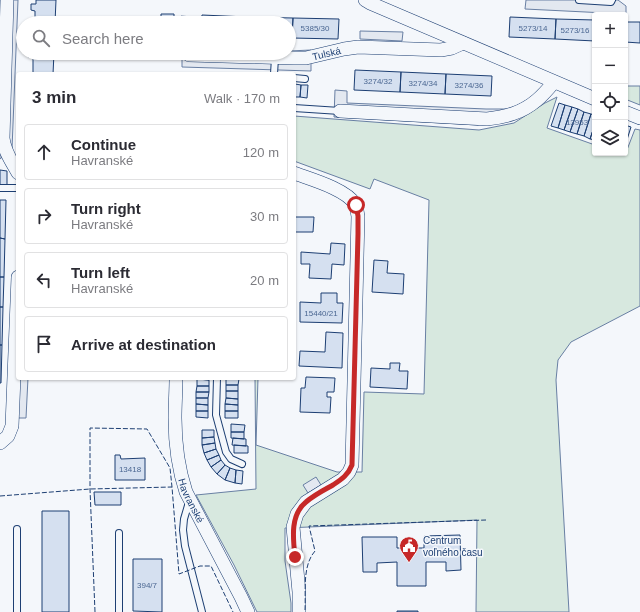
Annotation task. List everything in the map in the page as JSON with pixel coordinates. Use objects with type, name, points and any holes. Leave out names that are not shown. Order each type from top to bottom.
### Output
[{"type":"street","points":[[8,0],[3,138],[4,145],[16,169]]},
{"type":"street","points":[[365,0],[592,98]]},
{"type":"street","name":"Tulská","points":[[296,58],[306,58],[358,47],[441,50],[452,48],[463,43]]},
{"type":"street","points":[[340,110],[487,119],[499,118],[513,114],[525,108],[537,100],[554,82]]},
{"type":"street","points":[[628,113],[640,118]]},
{"type":"street","points":[[296,174],[341,191],[350,197],[356,205],[358,216],[352,465],[349,472],[343,478],[306,502],[297,514],[293,527],[299,592],[299,612]]},
{"type":"street","points":[[0,443],[8,436],[12,426],[16,327]]},
{"type":"street","name":"Havranské","points":[[176,380],[175,419],[180,475],[190,501],[248,612]]},
{"type":"lane","points":[[579,0],[611,2],[612,0]]},
{"type":"lane","points":[[274,72],[275,60]]},
{"type":"lane","points":[[296,78],[305,79]]},
{"type":"lane","points":[[296,108],[340,110]]},
{"type":"lane","points":[[0,188],[16,188]]},
{"type":"lane","points":[[217,380],[216,415],[226,452],[231,459],[242,464]]},
{"type":"lane","points":[[190,501],[184,519],[183,530],[190,570],[202,612]]},
{"type":"lane","points":[[17,529],[17,612]]},
{"type":"lane","points":[[118,533],[119,612]]},
{"type":"shaded area","points":[[0,0],[18,0],[17,16],[16,16],[12,149],[0,159]]},
{"type":"shaded area","points":[[526,0],[618,0],[626,6],[626,12],[592,12],[525,9]]},
{"type":"shaded area","points":[[360,31],[403,32],[402,41],[360,39]]},
{"type":"shaded area","points":[[311,50],[311,71],[182,67],[182,60],[296,60],[296,51]]},
{"type":"shaded area","points":[[628,86],[640,86],[640,105],[628,100]]},
{"type":"shaded area","points":[[335,90],[347,91],[347,103],[486,109],[507,109],[532,97],[525,105],[478,125],[334,117]]},
{"type":"shaded area","points":[[557,97],[547,128],[592,144],[592,156],[628,156],[628,147],[635,129],[640,130],[640,306],[571,342],[558,360],[556,380],[569,612],[476,612],[477,520],[285,528],[285,561],[291,612],[257,612],[234,565],[196,495],[256,489],[255,380],[258,380],[256,445],[337,472],[362,472],[364,392],[424,394],[429,200],[374,179],[370,189],[296,162],[296,116],[479,130],[514,123]]},
{"type":"shaded area","points":[[19,380],[28,380],[26,418],[18,418]]},
{"type":"shaded area","points":[[316,477],[321,485],[308,493],[303,485]]},
{"type":"building","points":[[36,0],[56,0],[55,16],[35,16],[35,11],[31,10],[31,4],[36,4]]},
{"type":"building","points":[[161,14],[174,14],[174,16],[161,16]]},
{"type":"building","points":[[202,15],[224,16],[202,16]]},
{"type":"building","points":[[510,17],[556,19],[555,39],[509,37]]},
{"type":"building","points":[[296,18],[339,19],[338,39],[296,38]]},
{"type":"building","points":[[556,19],[592,20],[592,41],[555,39]]},
{"type":"building","points":[[628,22],[640,22],[640,43],[628,42]]},
{"type":"building","points":[[33,60],[54,60],[53,72],[33,72]]},
{"type":"building","points":[[355,70],[401,72],[400,92],[354,90]]},
{"type":"building","points":[[401,72],[446,74],[445,94],[400,92]]},
{"type":"building","points":[[446,74],[492,76],[491,96],[445,94]]},
{"type":"building","points":[[296,84],[301,85],[300,97],[296,97]]},
{"type":"building","points":[[301,85],[308,85],[307,98],[300,97]]},
{"type":"building","points":[[559,103],[565,105],[558,128],[551,126]]},
{"type":"building","points":[[565,105],[572,107],[564,130],[558,128]]},
{"type":"building","points":[[572,107],[578,109],[570,132],[564,130]]},
{"type":"building","points":[[578,109],[584,112],[577,134],[570,132]]},
{"type":"building","points":[[584,112],[591,114],[584,136],[577,134]]},
{"type":"building","points":[[592,114],[592,133],[590,139],[584,136]]},
{"type":"building","points":[[628,126],[631,127],[628,136]]},
{"type":"building","points":[[0,170],[7,171],[7,185],[0,185]]},
{"type":"building","points":[[0,200],[6,200],[5,239],[0,238]]},
{"type":"building","points":[[296,217],[314,217],[313,232],[296,232]]},
{"type":"building","points":[[0,238],[5,239],[4,277],[0,277]]},
{"type":"building","points":[[331,243],[345,244],[344,265],[332,264],[331,279],[309,278],[310,264],[301,264],[301,252],[330,254]]},
{"type":"building","points":[[374,260],[388,261],[387,273],[404,274],[403,294],[372,292]]},
{"type":"building","points":[[0,277],[4,277],[3,307],[0,307]]},
{"type":"building","points":[[321,293],[337,293],[337,303],[343,303],[342,323],[300,322],[300,302],[321,303]]},
{"type":"building","points":[[0,307],[3,307],[2,345],[0,345]]},
{"type":"building","points":[[326,332],[343,333],[342,368],[299,366],[300,351],[325,352]]},
{"type":"building","points":[[0,345],[2,345],[1,383],[0,383]]},
{"type":"building","points":[[390,363],[400,363],[399,371],[408,371],[407,389],[370,387],[371,368],[390,369]]},
{"type":"building","points":[[306,377],[335,378],[334,392],[327,392],[327,397],[331,397],[330,413],[300,412],[301,388],[305,388]]},
{"type":"building","points":[[197,380],[209,380],[209,386],[197,386]]},
{"type":"building","points":[[226,380],[239,380],[238,385],[226,385]]},
{"type":"building","points":[[226,385],[238,385],[238,391],[226,391]]},
{"type":"building","points":[[197,386],[209,386],[209,392],[196,392]]},
{"type":"building","points":[[226,391],[238,391],[238,399],[226,398]]},
{"type":"building","points":[[196,392],[209,392],[208,398],[196,398]]},
{"type":"building","points":[[196,398],[208,398],[208,405],[196,404]]},
{"type":"building","points":[[226,398],[238,399],[238,405],[225,404]]},
{"type":"building","points":[[196,404],[208,405],[208,411],[196,411]]},
{"type":"building","points":[[225,404],[238,405],[238,411],[225,411]]},
{"type":"building","points":[[196,411],[208,411],[208,418],[196,417]]},
{"type":"building","points":[[225,411],[238,411],[238,418],[225,418]]},
{"type":"building","points":[[231,424],[245,425],[244,432],[231,432]]},
{"type":"building","points":[[202,430],[214,430],[214,437],[202,438]]},
{"type":"building","points":[[231,432],[244,432],[244,439],[231,438]]},
{"type":"building","points":[[214,437],[215,443],[202,445],[202,438]]},
{"type":"building","points":[[233,438],[246,439],[246,446],[232,445]]},
{"type":"building","points":[[215,443],[216,449],[204,453],[202,445]]},
{"type":"building","points":[[234,445],[248,446],[248,453],[234,453]]},
{"type":"building","points":[[216,449],[219,455],[207,460],[204,453]]},
{"type":"building","points":[[115,455],[120,455],[121,459],[145,458],[145,480],[115,480]]},
{"type":"building","points":[[219,455],[221,460],[211,467],[207,460]]},
{"type":"building","points":[[221,460],[225,465],[217,474],[211,467]]},
{"type":"building","points":[[225,465],[230,468],[225,480],[217,474]]},
{"type":"building","points":[[230,468],[236,470],[235,483],[225,480]]},
{"type":"building","points":[[236,470],[243,471],[242,484],[235,483]]},
{"type":"building","points":[[94,492],[121,492],[121,505],[95,505]]},
{"type":"building","points":[[42,511],[69,511],[69,612],[42,612]]},
{"type":"building","points":[[460,535],[461,570],[446,571],[446,562],[426,562],[426,586],[397,586],[397,562],[377,563],[377,572],[363,572],[362,537],[397,537],[397,548],[424,548],[424,536]]},
{"type":"building","points":[[133,559],[162,559],[162,612],[133,611]]},
{"type":"building","points":[[418,611],[418,612],[397,612]]},
{"type":"fence","points":[[95,612],[90,489],[90,428],[147,429],[170,468],[179,574],[200,566],[211,566],[233,612]]},
{"type":"fence","points":[[0,496],[90,489],[172,487]]},
{"type":"fence","points":[[305,610],[306,571],[315,551],[309,526],[486,520]]},
{"type":"place","name":"Centrum voľného času","points":[[409,563]]},
{"type":"route","points":[[295,557],[293,527],[298,512],[306,502],[343,478],[349,472],[352,465],[358,234],[358,216],[356,205]]}]
